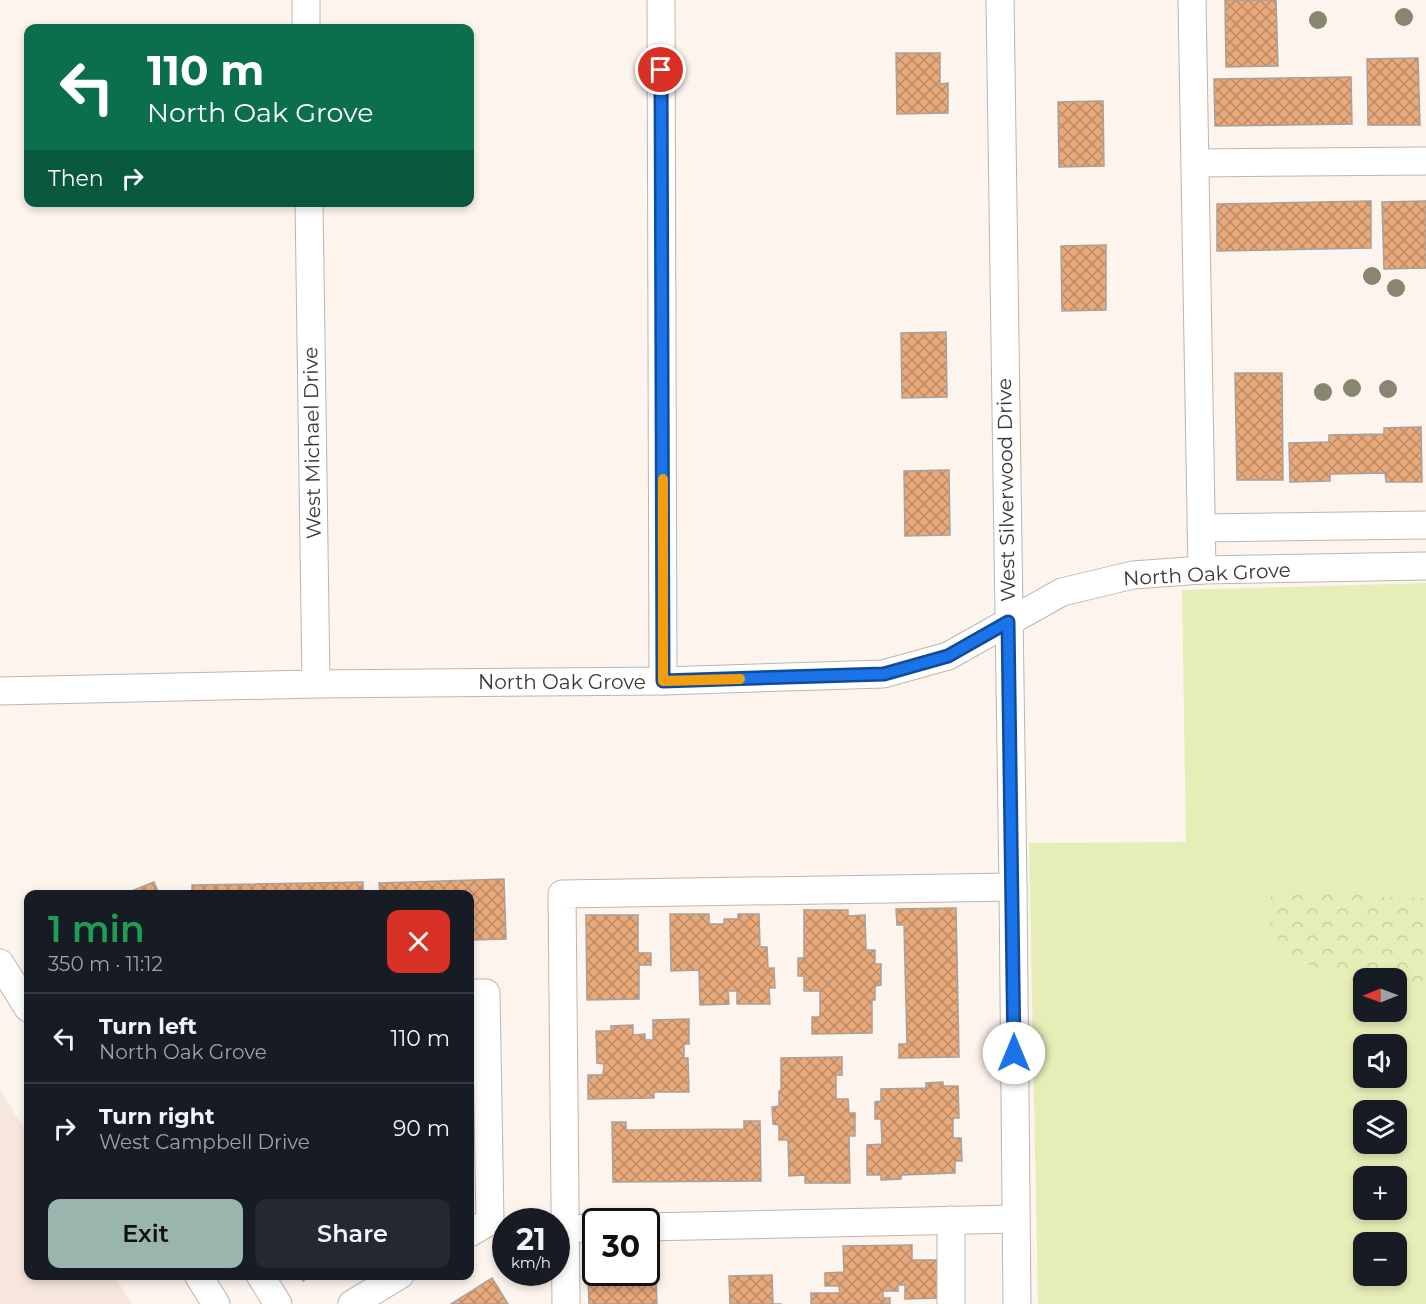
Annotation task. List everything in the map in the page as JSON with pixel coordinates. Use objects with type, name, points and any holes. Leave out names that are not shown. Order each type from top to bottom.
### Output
[{"type":"street","points":[[306,0],[306,24]]},
{"type":"street","points":[[661,0],[663,681]]},
{"type":"street","name":"West Silverwood Drive","points":[[1000,0],[1017,1304]]},
{"type":"street","points":[[1192,0],[1202,570]]},
{"type":"street","points":[[1196,163],[1426,161]]},
{"type":"street","name":"West Michael Drive","points":[[309,207],[316,684]]},
{"type":"street","points":[[1201,528],[1426,525]]},
{"type":"street","name":"North Oak Grove","points":[[0,691],[316,684],[663,681],[884,674],[948,656],[1062,592],[1133,575],[1202,570],[1426,566]]},
{"type":"street","points":[[564,1208],[562,894],[1013,887]]},
{"type":"street","points":[[0,963],[24,1002]]},
{"type":"street","points":[[474,993],[486,993],[490,1221],[474,1231]]},
{"type":"street","points":[[660,1227],[1016,1219]]},
{"type":"street","points":[[951,1220],[951,1304]]},
{"type":"street","points":[[201,1280],[216,1304]]},
{"type":"street","points":[[263,1280],[278,1304]]},
{"type":"street","points":[[352,1304],[392,1280]]},
{"type":"street","points":[[566,1286],[566,1304]]},
{"type":"shaded area","points":[[0,1089],[24,1129],[24,1280],[117,1280],[132,1304],[0,1304]]},
{"type":"green space","points":[[1426,583],[1426,1304],[1038,1304],[1029,843],[1186,842],[1182,590]]},
{"type":"green space","points":[[1275,886],[1375,897],[1426,898],[1426,988],[1407,989],[1407,968],[1353,968],[1353,984],[1314,968],[1284,950],[1265,914]]},
{"type":"building","points":[[1225,0],[1276,0],[1278,66],[1226,67]]},
{"type":"building","points":[[896,53],[940,53],[940,84],[948,83],[948,113],[897,114]]},
{"type":"building","points":[[1418,58],[1420,125],[1368,125],[1367,59]]},
{"type":"building","points":[[1351,77],[1352,124],[1215,126],[1214,79]]},
{"type":"building","points":[[1103,101],[1104,166],[1059,167],[1058,102]]},
{"type":"building","points":[[1371,201],[1371,248],[1217,251],[1217,204]]},
{"type":"building","points":[[1426,201],[1426,268],[1384,269],[1382,202]]},
{"type":"building","points":[[1106,245],[1106,310],[1062,311],[1061,246]]},
{"type":"building","points":[[946,332],[947,397],[902,398],[901,333]]},
{"type":"building","points":[[1235,373],[1282,373],[1283,480],[1237,480]]},
{"type":"building","points":[[1421,427],[1422,482],[1386,482],[1385,473],[1330,474],[1330,481],[1290,482],[1289,443],[1329,442],[1329,435],[1384,434],[1384,428]]},
{"type":"building","points":[[949,470],[950,535],[905,536],[904,471]]},
{"type":"building","points":[[504,879],[506,939],[474,940],[474,890],[380,890],[379,883]]},
{"type":"building","points":[[154,882],[157,890],[134,890]]},
{"type":"building","points":[[363,882],[363,890],[192,890],[192,885]]},
{"type":"building","points":[[956,908],[959,1057],[899,1058],[899,1044],[907,1044],[904,925],[897,925],[896,909]]},
{"type":"building","points":[[804,910],[848,910],[848,916],[865,915],[866,950],[875,950],[875,964],[881,964],[881,985],[875,986],[875,1000],[872,1000],[872,1033],[812,1034],[812,1017],[820,1017],[820,991],[804,991],[804,976],[798,976],[798,958],[804,958]]},
{"type":"building","points":[[670,914],[709,914],[709,924],[724,924],[724,919],[738,919],[738,914],[759,914],[760,947],[767,947],[768,968],[774,968],[775,988],[769,988],[770,1004],[737,1004],[737,991],[728,991],[729,1004],[700,1005],[699,970],[671,971]]},
{"type":"building","points":[[586,915],[638,915],[638,953],[651,953],[651,965],[639,965],[639,999],[587,1000]]},
{"type":"building","points":[[689,1019],[689,1044],[684,1044],[684,1058],[688,1058],[689,1092],[654,1092],[654,1098],[588,1099],[588,1075],[603,1075],[604,1064],[597,1063],[596,1031],[611,1031],[611,1026],[633,1025],[633,1035],[645,1034],[645,1040],[653,1040],[653,1020]]},
{"type":"building","points":[[842,1057],[842,1075],[836,1075],[836,1099],[848,1099],[849,1113],[855,1113],[855,1136],[849,1136],[850,1183],[805,1183],[805,1175],[789,1176],[788,1140],[779,1140],[779,1125],[773,1124],[772,1107],[779,1106],[779,1091],[781,1091],[781,1058]]},
{"type":"building","points":[[943,1082],[943,1086],[958,1086],[959,1118],[953,1118],[953,1138],[961,1138],[962,1161],[955,1161],[955,1173],[901,1175],[901,1179],[881,1180],[881,1175],[867,1175],[867,1145],[882,1144],[881,1119],[875,1119],[875,1102],[881,1101],[881,1089],[926,1088],[926,1083]]},
{"type":"building","points":[[744,1121],[760,1121],[761,1181],[613,1182],[612,1122],[626,1122],[626,1130],[744,1129]]},
{"type":"building","points":[[912,1245],[912,1260],[937,1260],[938,1298],[905,1299],[905,1285],[898,1285],[898,1291],[883,1291],[883,1298],[890,1298],[890,1304],[811,1304],[811,1293],[840,1293],[839,1286],[825,1286],[825,1273],[844,1272],[843,1246]]},
{"type":"building","points":[[772,1275],[773,1304],[730,1304],[729,1276]]},
{"type":"building","points":[[492,1278],[492,1286],[497,1286],[508,1304],[451,1304]]},
{"type":"building","points":[[588,1286],[656,1286],[657,1304],[589,1304]]},
{"type":"slow traffic","points":[[663,479],[663,681],[740,679]]},
{"type":"route","points":[[661,70],[663,681],[884,674],[948,656],[1008,622],[1014,1053]]}]
